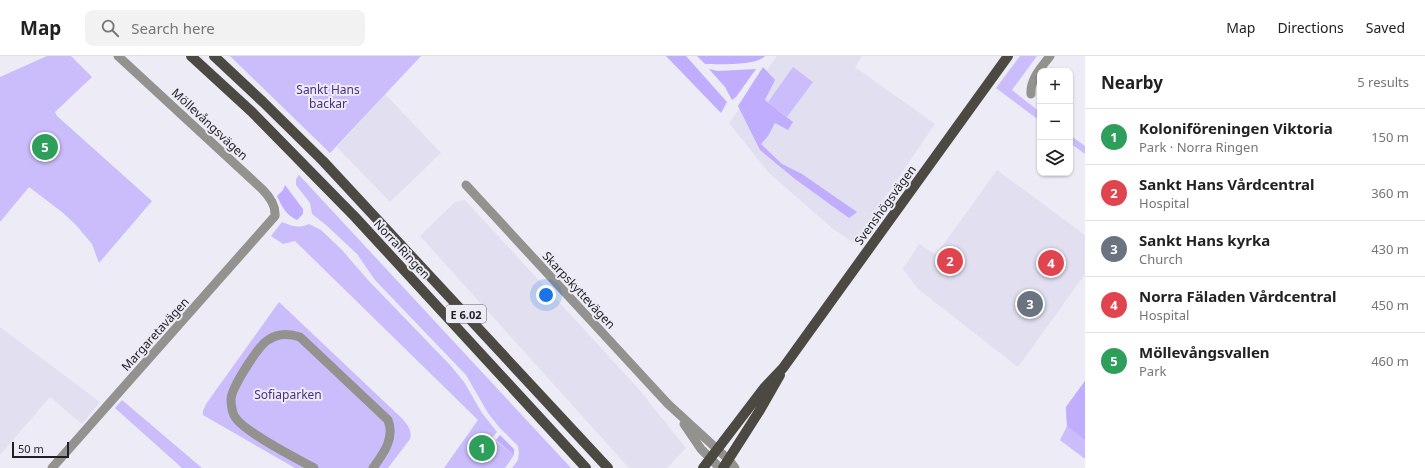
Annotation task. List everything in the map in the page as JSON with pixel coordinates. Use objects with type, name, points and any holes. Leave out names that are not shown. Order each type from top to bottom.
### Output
[{"type":"main road","name":"Norra Ringen","points":[[191,56],[252,112],[344,206],[586,468]]},
{"type":"main road","name":"Norra Ringen","points":[[214,56],[323,161],[608,468]]},
{"type":"main road","name":"Svenshögsvägen","points":[[703,468],[769,382],[783,368],[1008,56]]},
{"type":"main road","name":"Svenshögsvägen","points":[[727,466],[778,380],[783,368]]},
{"type":"street","name":"Möllevångsvägen","points":[[118,56],[267,194],[274,206],[276,212],[275,216]]},
{"type":"street","points":[[1031,94],[1034,78],[1050,56]]},
{"type":"street","name":"Skarpskyttevägen","points":[[466,185],[675,411],[716,450],[727,466]]},
{"type":"street","name":"Margaretavägen","points":[[52,468],[275,216]]},
{"type":"street","points":[[314,468],[251,432],[234,416],[231,399],[233,390],[245,369],[267,340],[287,333],[300,337],[388,420],[391,428],[388,447],[374,468]]},
{"type":"street","name":"Skarpskyttevägen","points":[[675,411],[697,444],[710,458],[727,466]]},
{"type":"shaded area","points":[[666,56],[686,56],[727,102],[721,113]]},
{"type":"shaded area","points":[[697,56],[765,56],[745,63],[705,64]]},
{"type":"shaded area","points":[[777,56],[862,56],[855,67],[935,124],[854,243],[832,228],[769,173],[729,123]]},
{"type":"shaded area","points":[[763,67],[775,80],[765,100],[793,122],[788,130],[775,123],[768,136],[761,144],[782,164],[802,174],[857,212],[849,218],[795,179],[760,150],[738,106]]},
{"type":"shaded area","points":[[709,69],[718,71],[756,69],[736,97],[732,100],[725,87]]},
{"type":"shaded area","points":[[385,94],[441,153],[390,202],[337,147]]},
{"type":"shaded area","points":[[997,170],[1085,235],[1085,274],[1018,367],[918,289],[903,269],[919,244],[936,255]]},
{"type":"shaded area","points":[[285,185],[303,209],[303,214],[297,220],[290,216],[285,210],[277,196],[283,190]]},
{"type":"shaded area","points":[[465,200],[637,387],[686,448],[667,468],[629,468],[420,236],[455,202]]},
{"type":"shaded area","points":[[0,327],[100,402],[82,424],[50,397],[0,455]]},
{"type":"shaded area","points":[[1085,381],[1085,440],[1067,426],[1066,407]]},
{"type":"shaded area","points":[[500,435],[514,449],[514,455],[496,440]]},
{"type":"green space","points":[[47,56],[71,56],[92,77],[55,112],[57,116],[152,201],[99,263],[92,244],[76,225],[62,212],[29,187],[0,222],[0,77]]},
{"type":"green space","name":"Sankt Hans backar","points":[[230,56],[421,56],[330,153]]},
{"type":"green space","points":[[1020,56],[1037,56],[1012,90],[1037,110],[1037,119],[996,88]]},
{"type":"green space","points":[[793,67],[813,82],[787,117],[768,102]]},
{"type":"green space","points":[[1073,137],[1085,146],[1085,154],[1073,145]]},
{"type":"green space","points":[[299,175],[571,468],[512,468],[518,460],[518,446],[499,427],[488,413],[466,375],[375,280],[357,254],[312,214],[310,203],[296,185],[296,179]]},
{"type":"green space","points":[[282,222],[298,227],[309,224],[321,230],[342,250],[367,279],[450,365],[464,382],[482,413],[497,432],[492,438],[514,455],[505,468],[444,468],[478,420],[295,241],[283,244],[271,236]]},
{"type":"green space","name":"Sofiaparken","points":[[279,302],[406,422],[410,430],[410,439],[388,468],[295,468],[203,415],[206,404]]},
{"type":"green space","points":[[1085,381],[1085,459],[1060,440],[1067,426],[1066,407]]},
{"type":"green space","points":[[122,400],[202,468],[182,468],[115,408]]},
{"type":"place","name":"Möllevångsvallen","points":[[45,147]]},
{"type":"place","name":"Sankt Hans Vårdcentral","points":[[950,261]]},
{"type":"place","name":"Norra Fäladen Vårdcentral","points":[[1051,263]]},
{"type":"place","name":"Sankt Hans kyrka","points":[[1030,304]]},
{"type":"place","name":"Koloniföreningen Viktoria","points":[[482,448]]}]
